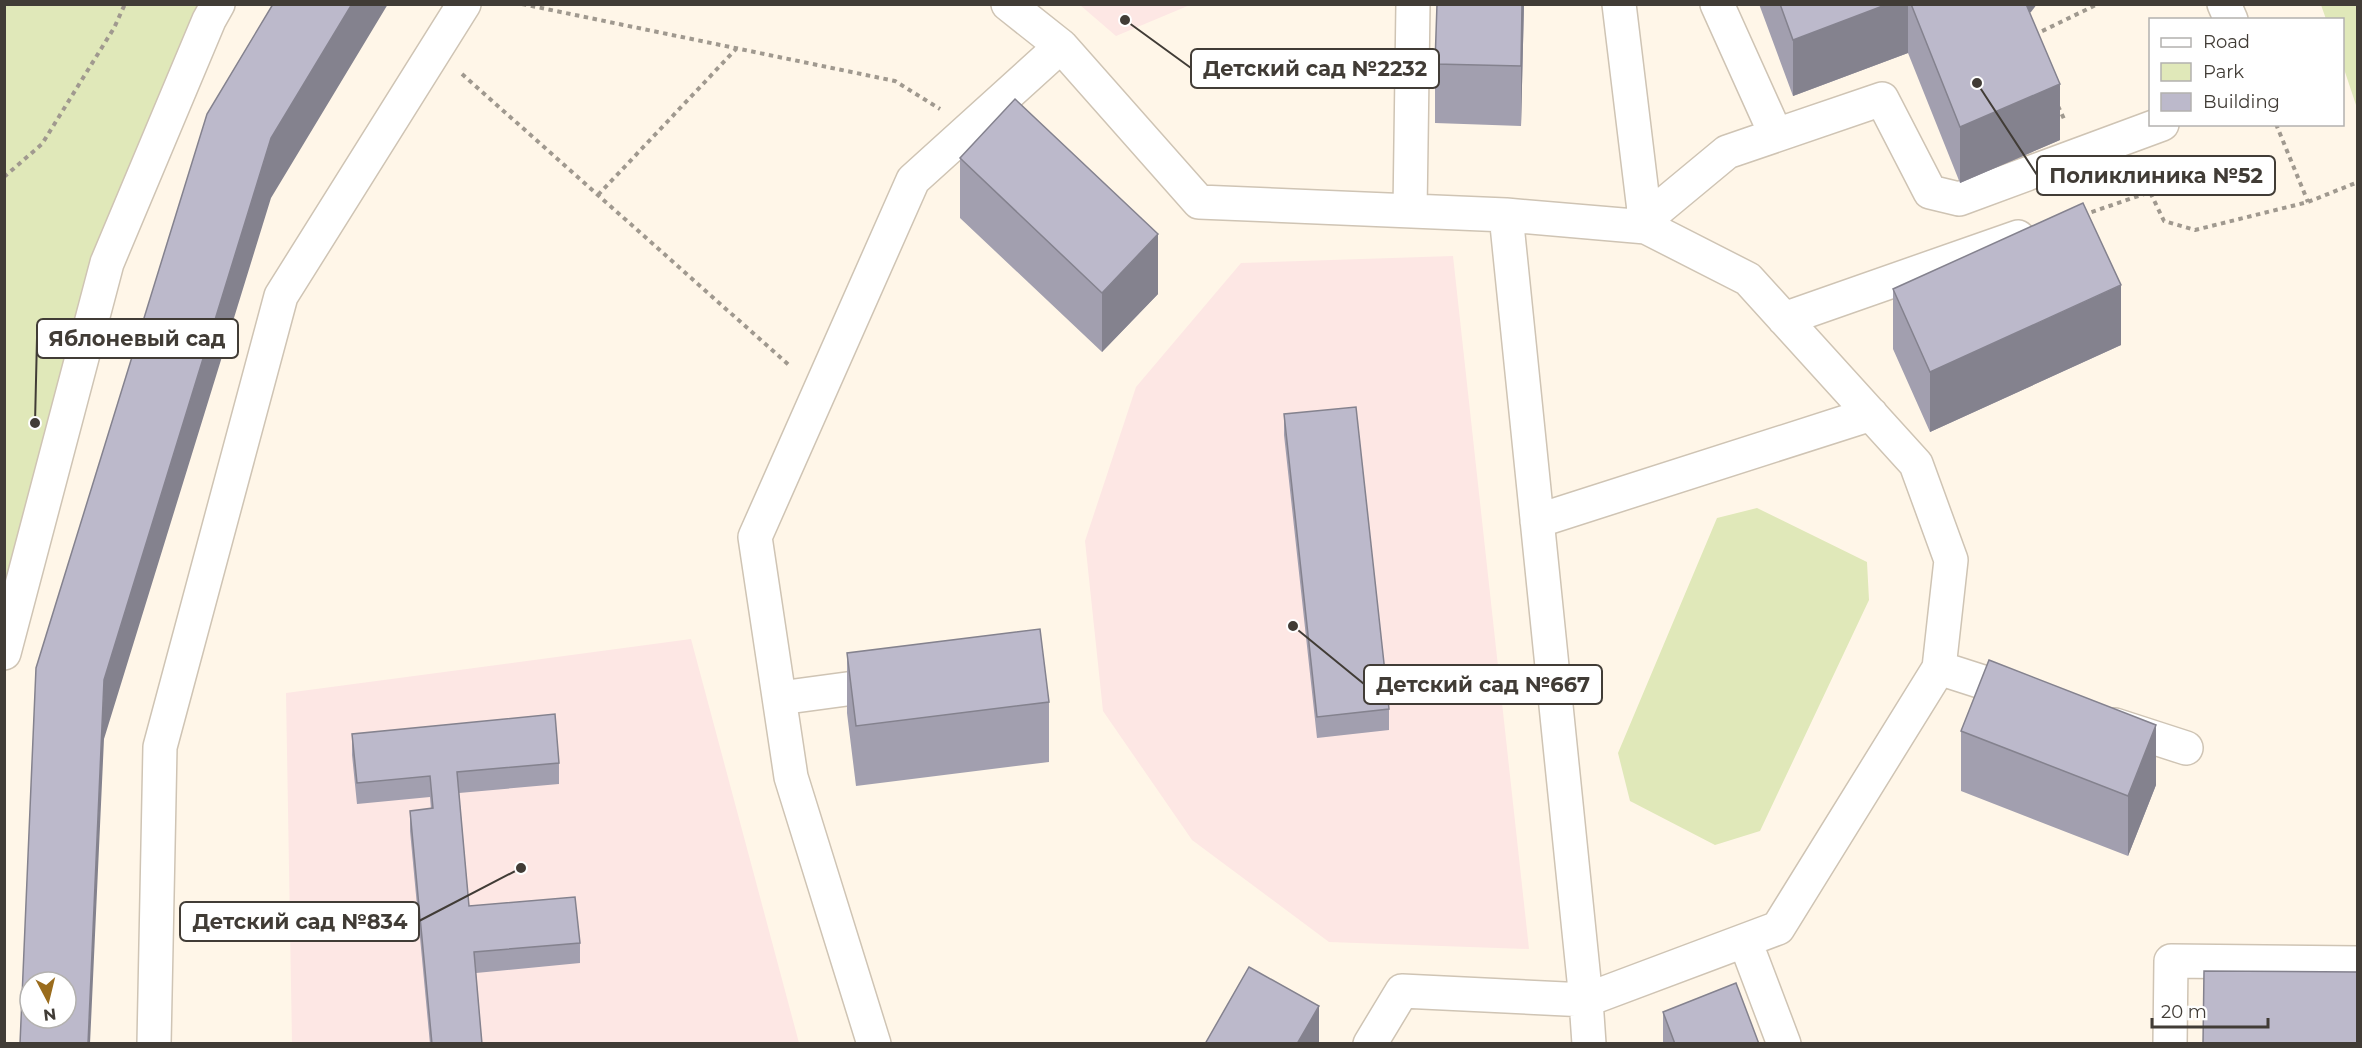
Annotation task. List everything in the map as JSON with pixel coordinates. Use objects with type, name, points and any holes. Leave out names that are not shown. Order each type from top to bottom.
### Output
[{"type":"lane","points":[[4,653],[108,262],[209,20],[218,4]]},
{"type":"lane","points":[[154,1044],[160,747],[281,296],[464,4]]},
{"type":"lane","points":[[1008,4],[1061,46],[1199,202],[1506,215],[1646,224],[1748,279],[1916,464],[1951,560],[1939,668],[1778,928],[1586,1000],[1402,991],[1370,1044]]},
{"type":"lane","points":[[1410,211],[1413,4]]},
{"type":"lane","points":[[1619,4],[1646,224]]},
{"type":"lane","points":[[1717,4],[1776,135]]},
{"type":"lane","points":[[2224,4],[2230,18]]},
{"type":"lane","points":[[874,1044],[791,777],[755,537],[914,180],[1061,46]]},
{"type":"lane","points":[[1646,224],[1727,152],[1882,99],[1930,192],[1959,199],[2157,126]]},
{"type":"lane","points":[[1506,215],[1589,1044]]},
{"type":"lane","points":[[1784,319],[2045,227]]},
{"type":"lane","points":[[1537,521],[1871,414]]},
{"type":"lane","points":[[1939,668],[2052,705]]},
{"type":"lane","points":[[780,698],[920,678]]},
{"type":"lane","points":[[2085,716],[2186,748]]},
{"type":"lane","points":[[1745,941],[1784,1044]]},
{"type":"lane","points":[[2170,1044],[2171,961],[2358,963]]},
{"type":"path","points":[[4,177],[42,144],[114,28],[125,4]]},
{"type":"path","points":[[522,4],[895,81],[971,128]]},
{"type":"path","points":[[2029,38],[2098,4]]},
{"type":"path","points":[[598,195],[736,49]]},
{"type":"path","points":[[435,50],[819,393]]},
{"type":"path","points":[[2056,102],[2066,123]]},
{"type":"path","points":[[2277,126],[2308,202]]},
{"type":"path","points":[[2045,227],[2150,192],[2164,221],[2195,230],[2308,202],[2358,182]]},
{"type":"shaded area","points":[[1080,5],[1190,5],[1116,36]]},
{"type":"shaded area","points":[[1453,256],[1529,949],[1329,942],[1192,840],[1103,711],[1085,541],[1136,387],[1241,263]]},
{"type":"shaded area","points":[[691,639],[799,1043],[292,1043],[286,693]]},
{"type":"green space","points":[[5,5],[218,5],[107,263],[5,653]]},
{"type":"green space","points":[[2321,5],[2357,5],[2357,108],[2344,69],[2344,18],[2326,18]]},
{"type":"green space","points":[[1757,508],[1867,562],[1869,600],[1760,831],[1715,845],[1630,801],[1618,753],[1717,518]]},
{"type":"building","points":[[273,4],[352,4],[271,138],[104,680],[88,1044],[20,1044],[21,1030],[78,1030],[78,970],[23,970],[36,668],[207,114]]},
{"type":"building","points":[[1437,4],[1522,4],[1521,66],[1435,64]]},
{"type":"building","points":[[1780,4],[1888,4],[1793,40]]},
{"type":"building","points":[[1911,4],[2026,4],[2060,84],[1960,127]]},
{"type":"building","points":[[1015,99],[1158,234],[1102,293],[960,158]]},
{"type":"building","points":[[2083,203],[2121,285],[1930,372],[1893,289]]},
{"type":"building","points":[[1356,407],[1389,709],[1317,717],[1284,414]]},
{"type":"building","points":[[1040,629],[1049,702],[856,726],[847,653]]},
{"type":"building","points":[[1989,660],[2156,725],[2128,796],[1961,731]]},
{"type":"building","points":[[555,714],[559,763],[457,772],[469,906],[575,897],[580,943],[474,952],[482,1044],[432,1044],[410,811],[433,808],[430,776],[357,783],[352,734]]},
{"type":"building","points":[[1249,967],[1319,1006],[1297,1044],[1205,1044]]},
{"type":"building","points":[[2204,971],[2358,972],[2358,1044],[2203,1044]]},
{"type":"building","points":[[1736,983],[1759,1044],[1675,1044],[1663,1012]]},
{"type":"place","name":"Детский сад №2232","points":[[1125,20]]},
{"type":"place","name":"Поликлиника №52","points":[[1977,83]]},
{"type":"place","name":"Яблоневый сад","points":[[35,423]]},
{"type":"place","name":"Детский сад №667","points":[[1293,626]]},
{"type":"place","name":"Детский сад №834","points":[[521,868]]}]
